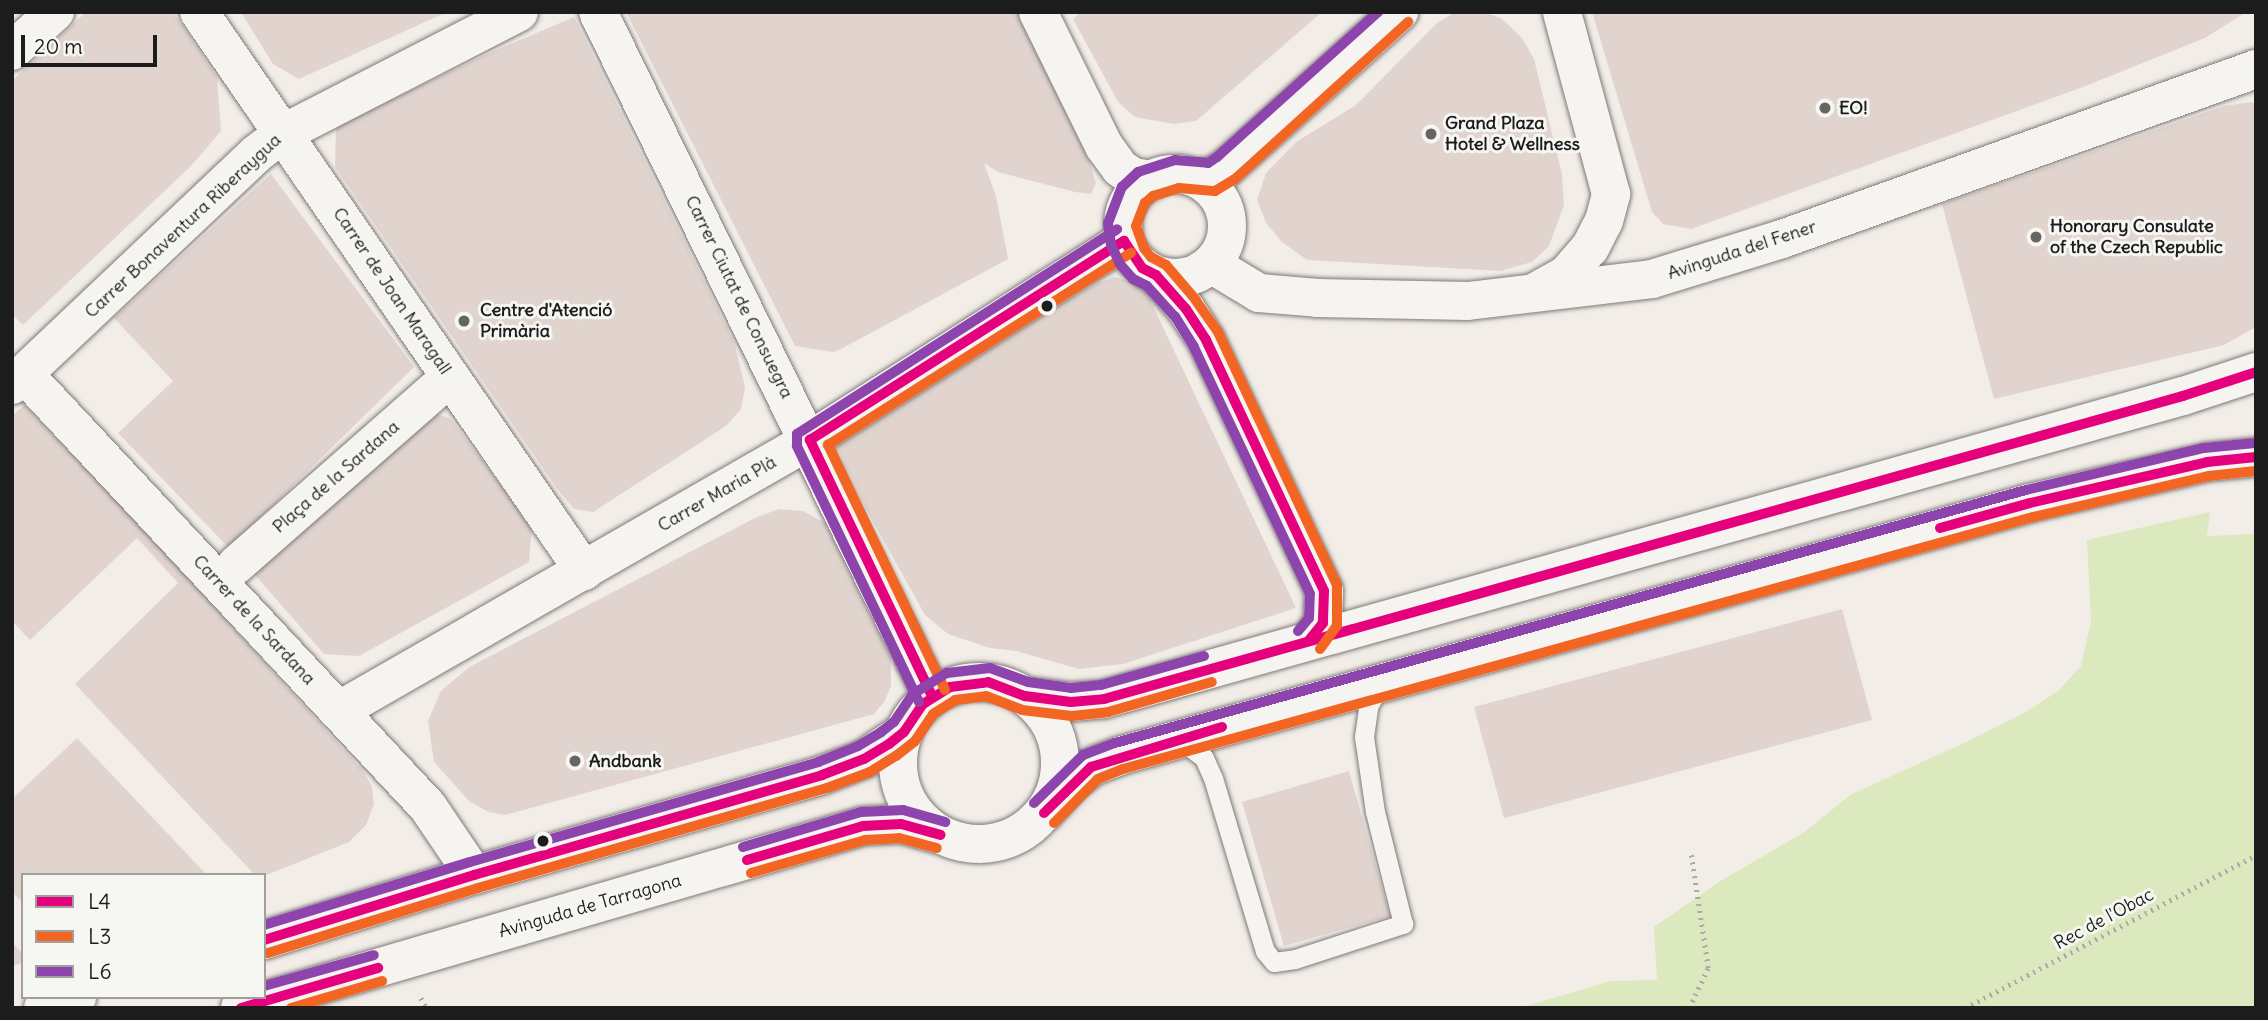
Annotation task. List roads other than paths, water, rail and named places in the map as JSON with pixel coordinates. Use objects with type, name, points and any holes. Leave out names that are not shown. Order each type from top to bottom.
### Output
[{"type":"main road","points":[[12,51],[55,12]]},
{"type":"main road","name":"Carrer de Joan Maragall","points":[[200,12],[583,571]]},
{"type":"main road","name":"Carrer Bonaventura Riberaygua","points":[[18,379],[256,154],[284,133],[519,12]]},
{"type":"main road","name":"Carrer Ciutat de Consuegra","points":[[598,12],[810,440],[932,696]]},
{"type":"main road","points":[[1038,12],[1104,146],[1121,168],[1133,177],[1153,180],[1178,174],[1212,177],[1226,168],[1399,12]]},
{"type":"main road","points":[[1530,295],[1567,274],[1590,248],[1604,221],[1611,194],[1562,12]]},
{"type":"main road","name":"Avinguda del Fener","points":[[1211,264],[1259,293],[1318,298],[1468,301],[1652,279],[1782,239],[2256,69]]},
{"type":"main road","points":[[1153,180],[1134,194],[1126,209],[1122,225],[1124,241],[1142,268],[1156,275],[1187,277],[1211,264],[1225,241],[1228,226],[1225,210],[1213,191],[1193,177]]},
{"type":"main road","name":"Carrer Maria Plà","points":[[338,711],[810,440],[1124,241]]},
{"type":"main road","points":[[1156,275],[1185,309],[1206,340],[1324,591],[1323,623],[1309,640]]},
{"type":"main road","points":[[2256,372],[2170,400],[1104,699],[1071,702],[1025,696],[988,682],[950,687],[932,696],[915,712],[904,732],[898,771],[902,791],[925,824],[941,835],[972,844],[988,844],[1013,837],[1044,813],[1071,783],[1091,767],[1168,742],[2030,503],[2207,462],[2256,457]]},
{"type":"main road","name":"Carrer de la Sardana","points":[[18,379],[428,807],[474,875]]},
{"type":"main road","name":"Plaça de la Sardana","points":[[236,565],[436,389]]},
{"type":"main road","points":[[1025,696],[1048,719],[1059,750],[1058,783],[1044,813]]},
{"type":"main road","points":[[266,939],[474,875],[822,775],[864,759],[904,732]]},
{"type":"main road","name":"Avinguda de Tarragona","points":[[240,1008],[863,826],[901,824],[941,835]]},
{"type":"main road","points":[[43,1008],[71,999]]},
{"type":"lane","points":[[1168,742],[1187,745],[1204,758],[1265,951],[1274,962],[1295,958],[1403,925],[1375,812],[1364,737],[1368,707],[1380,684]]},
{"type":"place","name":"EO!","points":[[1825,108]]},
{"type":"place","name":"Grand Plaza Hotel & Wellness","points":[[1431,134]]},
{"type":"place","name":"Honorary Consulate of the Czech Republic","points":[[2036,237]]},
{"type":"place","name":"Centre d'Atenció Primària","points":[[464,321]]},
{"type":"place","name":"Andbank","points":[[575,761]]}]
